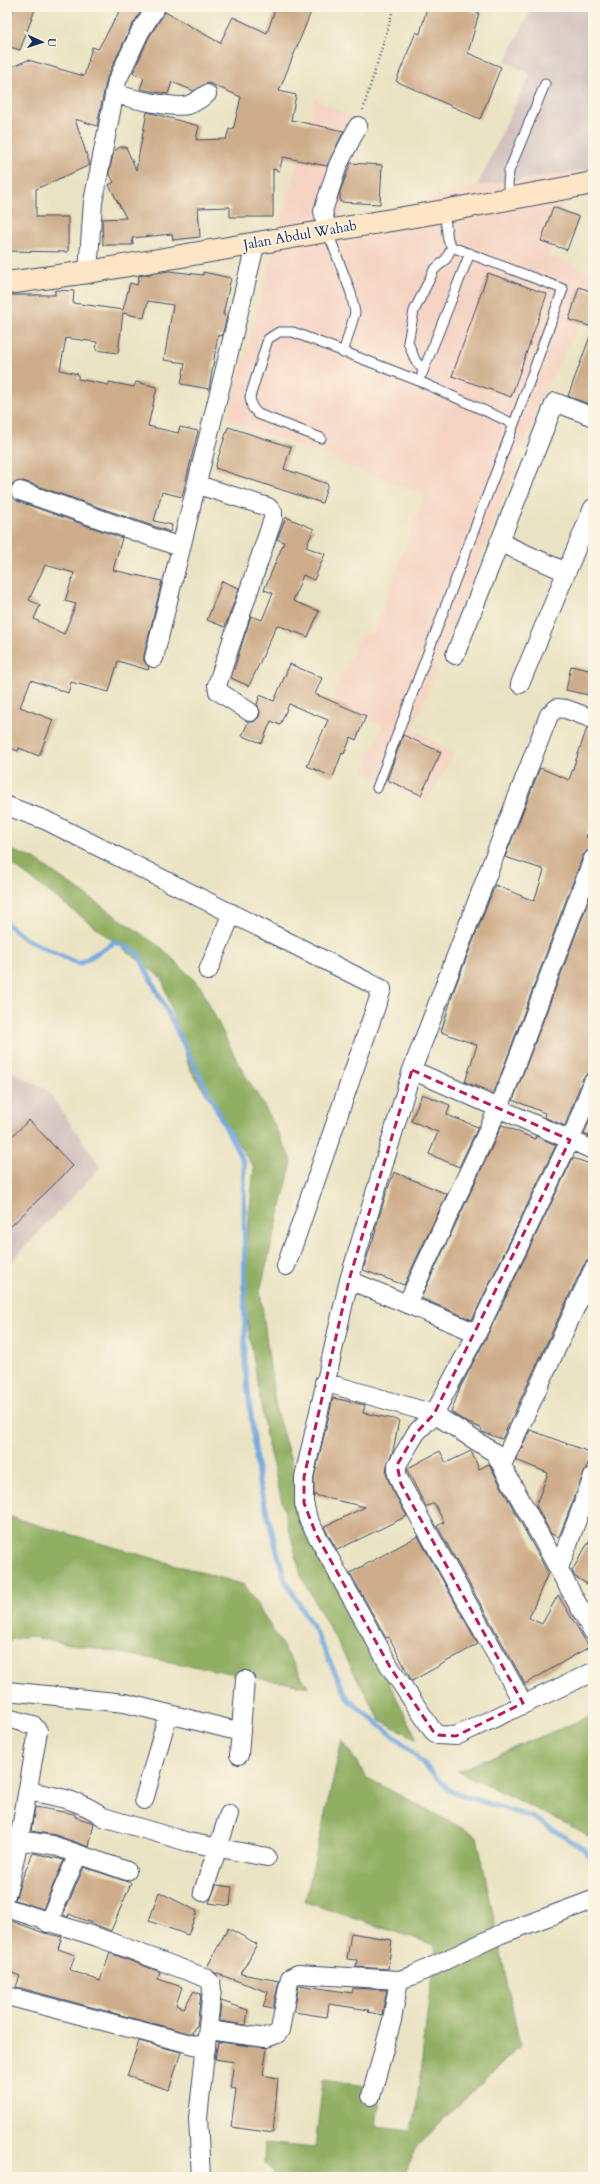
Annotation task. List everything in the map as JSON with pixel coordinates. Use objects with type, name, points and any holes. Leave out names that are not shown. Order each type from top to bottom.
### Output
[{"type":"street","points":[[88,272],[93,202],[114,93],[127,56],[156,7]]},
{"type":"street","points":[[114,93],[130,99],[179,107],[196,102],[207,94]]},
{"type":"street","points":[[327,230],[323,211],[338,165],[358,126]]},
{"type":"street","name":"Jalan Abdul Wahab","points":[[7,283],[88,272],[444,211],[593,182]]},
{"type":"street","points":[[154,658],[180,547],[198,485],[256,242]]},
{"type":"street","points":[[455,655],[555,402],[593,417]]},
{"type":"street","points":[[198,485],[268,507],[273,512],[273,519],[217,685],[218,691],[250,712]]},
{"type":"street","points":[[20,491],[180,547]]},
{"type":"street","points":[[520,684],[593,508]]},
{"type":"street","points":[[499,542],[566,572]]},
{"type":"street","points":[[593,719],[566,709],[557,708],[549,715],[412,1070],[349,1280],[324,1382],[304,1477],[304,1502],[308,1518],[390,1667],[433,1731],[438,1735],[456,1736],[593,1672]]},
{"type":"street","points":[[7,806],[45,820],[382,988],[286,1266]]},
{"type":"street","points":[[407,1304],[503,1098],[593,859]]},
{"type":"street","points":[[208,971],[232,913]]},
{"type":"street","points":[[412,1070],[593,1150]]},
{"type":"street","points":[[524,1703],[401,1484],[397,1474],[397,1466],[416,1434],[434,1414],[477,1333],[570,1140],[593,1082]]},
{"type":"street","points":[[502,1465],[593,1270]]},
{"type":"street","points":[[349,1280],[477,1333]]},
{"type":"street","points":[[324,1382],[434,1414],[495,1453],[593,1632]]},
{"type":"street","points":[[558,1568],[593,1477]]},
{"type":"street","points":[[569,1588],[593,1607]]},
{"type":"street","points":[[239,1755],[245,1680]]},
{"type":"street","points":[[7,1690],[125,1703],[241,1732]]},
{"type":"street","points":[[144,1800],[168,1714]]},
{"type":"street","points":[[7,1718],[33,1725],[38,1731],[19,1840],[7,1893]]},
{"type":"street","points":[[28,1791],[61,1797],[95,1810],[103,1817],[188,1842],[267,1858]]},
{"type":"street","points":[[203,1892],[229,1814]]},
{"type":"street","points":[[19,1840],[52,1845],[127,1871]]},
{"type":"street","points":[[48,1923],[74,1863],[80,1855]]},
{"type":"street","points":[[208,2030],[266,2038],[277,2034],[280,2030],[290,1978],[298,1974],[399,1980],[412,1976],[501,1934],[593,1900]]},
{"type":"street","points":[[7,1908],[48,1923],[96,1937],[206,1978],[211,1984],[212,1990],[198,2118],[201,2177]]},
{"type":"street","points":[[371,2096],[392,2020],[399,1980]]},
{"type":"street","points":[[7,1996],[206,2048]]},
{"type":"lane","points":[[511,198],[508,184],[509,171],[545,84]]},
{"type":"lane","points":[[376,788],[514,424],[563,289],[452,247],[448,240],[444,211]]},
{"type":"lane","points":[[327,230],[351,293],[355,314],[343,352]]},
{"type":"lane","points":[[423,370],[415,360],[408,342],[414,311],[434,270],[446,259],[452,247]]},
{"type":"lane","points":[[419,381],[470,253]]},
{"type":"lane","points":[[321,438],[258,414],[252,407],[250,397],[268,339],[279,332],[293,332],[419,381],[514,424]]},
{"type":"path","points":[[358,126],[394,7]]},
{"type":"highlighted area","points":[[412,1070],[570,1140],[434,1414],[416,1433],[397,1465],[401,1484],[523,1703],[456,1736],[438,1735],[433,1731],[390,1667],[316,1534],[304,1503],[304,1477],[324,1382],[349,1280]]},
{"type":"shaded area","points":[[532,7],[593,7],[593,169],[477,186],[530,74],[505,62]]},
{"type":"shaded area","points":[[315,98],[365,125],[338,224],[477,186],[576,172],[548,255],[593,274],[593,298],[542,396],[469,588],[413,729],[454,754],[426,803],[364,771],[383,726],[330,700],[359,639],[374,631],[424,495],[227,419]]},
{"type":"shaded area","points":[[7,1069],[46,1089],[101,1167],[7,1266]]},
{"type":"green space","points":[[7,849],[33,858],[163,949],[200,986],[238,1063],[270,1116],[292,1162],[260,1291],[276,1411],[311,1527],[417,1739],[380,1720],[301,1576],[267,1442],[242,1288],[254,1168],[190,1069],[162,978],[12,864],[7,865]]},
{"type":"green space","points":[[7,1516],[245,1585],[308,1687],[27,1636],[7,1641]]},
{"type":"green space","points":[[593,1715],[593,1841],[583,1832],[458,1771]]},
{"type":"green space","points":[[342,1740],[367,1778],[477,1836],[520,2046],[417,2146],[403,2177],[279,2177],[264,2163],[265,2143],[315,2148],[323,2080],[382,2088],[376,2126],[411,2130],[416,2111],[435,1945],[305,1902]]},
{"type":"building","points":[[14,7],[36,7],[20,50],[7,46],[7,17],[10,18]]},
{"type":"building","points":[[122,7],[144,7],[131,27],[107,77],[97,126],[75,119],[90,165],[36,189],[36,217],[68,217],[68,252],[9,251],[7,225],[7,69],[28,60],[84,76],[92,47],[98,49]]},
{"type":"building","points":[[276,7],[313,7],[279,91],[296,95],[291,120],[344,131],[327,166],[283,157],[279,171],[273,169],[273,217],[230,217],[230,207],[198,208],[200,237],[173,240],[172,234],[132,238],[133,245],[103,245],[102,219],[126,218],[109,185],[114,182],[109,173],[114,151],[120,147],[126,147],[136,170],[147,112],[199,126],[196,140],[226,139],[229,129],[233,130],[241,97],[207,83],[194,91],[172,82],[168,94],[140,89],[144,78],[133,73],[149,37],[165,12],[220,43],[233,17],[267,33]]},
{"type":"building","points":[[427,7],[456,7],[479,13],[468,53],[501,67],[480,119],[396,81],[416,32],[420,34]]},
{"type":"building","points":[[351,163],[382,165],[380,204],[340,202],[340,191]]},
{"type":"building","points":[[553,207],[579,217],[567,250],[541,241]]},
{"type":"building","points":[[169,271],[203,275],[203,272],[231,278],[223,315],[227,316],[222,336],[218,335],[209,389],[181,384],[185,363],[164,360],[173,305],[148,301],[144,318],[123,313],[118,353],[96,350],[97,342],[66,338],[60,370],[78,374],[78,379],[109,385],[109,382],[134,387],[136,382],[157,387],[148,426],[178,433],[180,427],[198,431],[182,497],[162,492],[154,521],[172,525],[170,532],[23,481],[13,483],[10,493],[17,501],[122,538],[113,570],[162,581],[144,656],[144,661],[149,667],[148,670],[118,661],[109,692],[71,682],[68,693],[31,680],[20,707],[53,720],[39,756],[19,748],[18,751],[7,747],[7,295],[55,295],[55,290],[74,291],[73,303],[123,310],[130,283],[137,285],[139,276]],"holes":[[[45,565],[74,573],[65,601],[76,604],[64,634],[34,619],[40,605],[29,600]]]},
{"type":"building","points":[[488,273],[547,294],[511,397],[452,376]]},
{"type":"building","points":[[579,287],[593,292],[593,327],[569,320]]},
{"type":"building","points":[[593,331],[593,406],[568,396]]},
{"type":"building","points":[[228,427],[291,447],[284,469],[328,484],[322,503],[215,468]]},
{"type":"building","points":[[286,517],[314,529],[306,547],[325,554],[314,580],[303,575],[293,601],[319,611],[308,637],[277,625],[249,686],[231,678],[251,616],[262,620],[273,593],[264,590],[284,542],[277,539]]},
{"type":"building","points":[[222,581],[239,588],[225,627],[207,620]]},
{"type":"building","points":[[290,664],[322,678],[315,694],[366,716],[356,740],[351,737],[344,754],[342,753],[333,777],[307,766],[328,720],[289,704],[280,725],[271,721],[262,743],[242,736],[248,722],[254,722],[259,717],[260,712],[257,704],[260,695],[274,701]]},
{"type":"building","points":[[571,666],[593,671],[593,696],[566,690]]},
{"type":"building","points":[[587,728],[593,729],[593,817],[586,837],[593,840],[593,849],[587,851],[583,855],[494,1093],[465,1082],[477,1045],[441,1032],[455,987],[495,885],[534,901],[544,871],[542,869],[505,857],[540,768],[569,780]]},
{"type":"building","points":[[403,735],[441,752],[421,795],[387,780]]},
{"type":"building","points":[[593,889],[593,1072],[587,1074],[583,1078],[565,1126],[544,1117],[545,1113],[513,1100]]},
{"type":"building","points":[[422,1094],[450,1105],[447,1115],[478,1127],[459,1167],[429,1154],[438,1132],[411,1121]]},
{"type":"building","points":[[593,1111],[593,1138],[584,1134]]},
{"type":"building","points":[[29,1120],[73,1166],[7,1230],[7,1141]]},
{"type":"building","points":[[502,1125],[535,1139],[536,1136],[556,1145],[472,1320],[421,1298]]},
{"type":"building","points":[[573,1158],[593,1165],[593,1260],[587,1261],[583,1266],[502,1439],[482,1432],[481,1428],[466,1422],[451,1412],[460,1388],[486,1338]]},
{"type":"building","points":[[394,1172],[447,1194],[404,1285],[363,1270]]},
{"type":"building","points":[[333,1398],[365,1405],[363,1413],[399,1420],[393,1451],[387,1465],[386,1474],[392,1489],[407,1516],[337,1550],[324,1527],[365,1507],[314,1495],[314,1478]]},
{"type":"building","points":[[530,1430],[592,1453],[559,1537],[551,1534],[536,1505],[548,1473],[516,1460],[521,1448],[524,1447],[522,1446]]},
{"type":"building","points":[[440,1451],[446,1463],[471,1451],[479,1469],[489,1464],[548,1573],[529,1618],[542,1624],[558,1595],[589,1647],[525,1684],[437,1526],[444,1522],[434,1503],[426,1507],[408,1472],[408,1468]]},
{"type":"building","points":[[593,1534],[593,1587],[575,1577],[572,1571]]},
{"type":"building","points":[[418,1536],[478,1644],[412,1681],[389,1637],[386,1638],[350,1573]]},
{"type":"building","points":[[35,1807],[75,1814],[75,1817],[94,1823],[89,1847],[55,1835],[31,1831]]},
{"type":"building","points":[[33,1853],[64,1860],[43,1909],[15,1900]]},
{"type":"building","points":[[84,1867],[131,1883],[111,1931],[69,1914],[68,1917],[63,1915]]},
{"type":"building","points":[[216,1885],[232,1887],[230,1906],[209,1903]]},
{"type":"building","points":[[159,1892],[197,1911],[188,1935],[149,1921]]},
{"type":"building","points":[[9,1920],[44,1933],[62,1937],[58,1949],[75,1955],[70,1970],[100,1981],[110,1953],[160,1972],[158,1979],[182,1987],[176,2005],[184,2008],[194,1991],[201,1994],[197,2026],[194,2028],[192,2034],[16,1987],[20,1976],[7,1971]]},
{"type":"building","points":[[228,1928],[257,1944],[241,1974],[279,1981],[273,2009],[263,2007],[268,1992],[215,1973],[207,1967]]},
{"type":"building","points":[[351,1933],[392,1940],[388,1969],[356,1967],[357,1960],[347,1959]]},
{"type":"building","points":[[299,1985],[352,1993],[353,1988],[387,1990],[382,2015],[368,2012],[369,2010],[329,2004],[327,2017],[294,2012]]},
{"type":"building","points":[[221,2001],[248,2010],[246,2025],[219,2021]]},
{"type":"building","points":[[139,2041],[181,2052],[169,2090],[127,2076]]},
{"type":"building","points":[[218,2042],[267,2048],[263,2075],[278,2078],[273,2133],[231,2127],[236,2089],[230,2088],[234,2062],[215,2059]]},
{"type":"waterway","points":[[7,924],[25,939],[79,964],[115,942],[137,952],[244,1163],[245,1365],[259,1483],[285,1580],[314,1629],[348,1699],[407,1747],[450,1791],[534,1818],[584,1849],[593,1861]]}]
